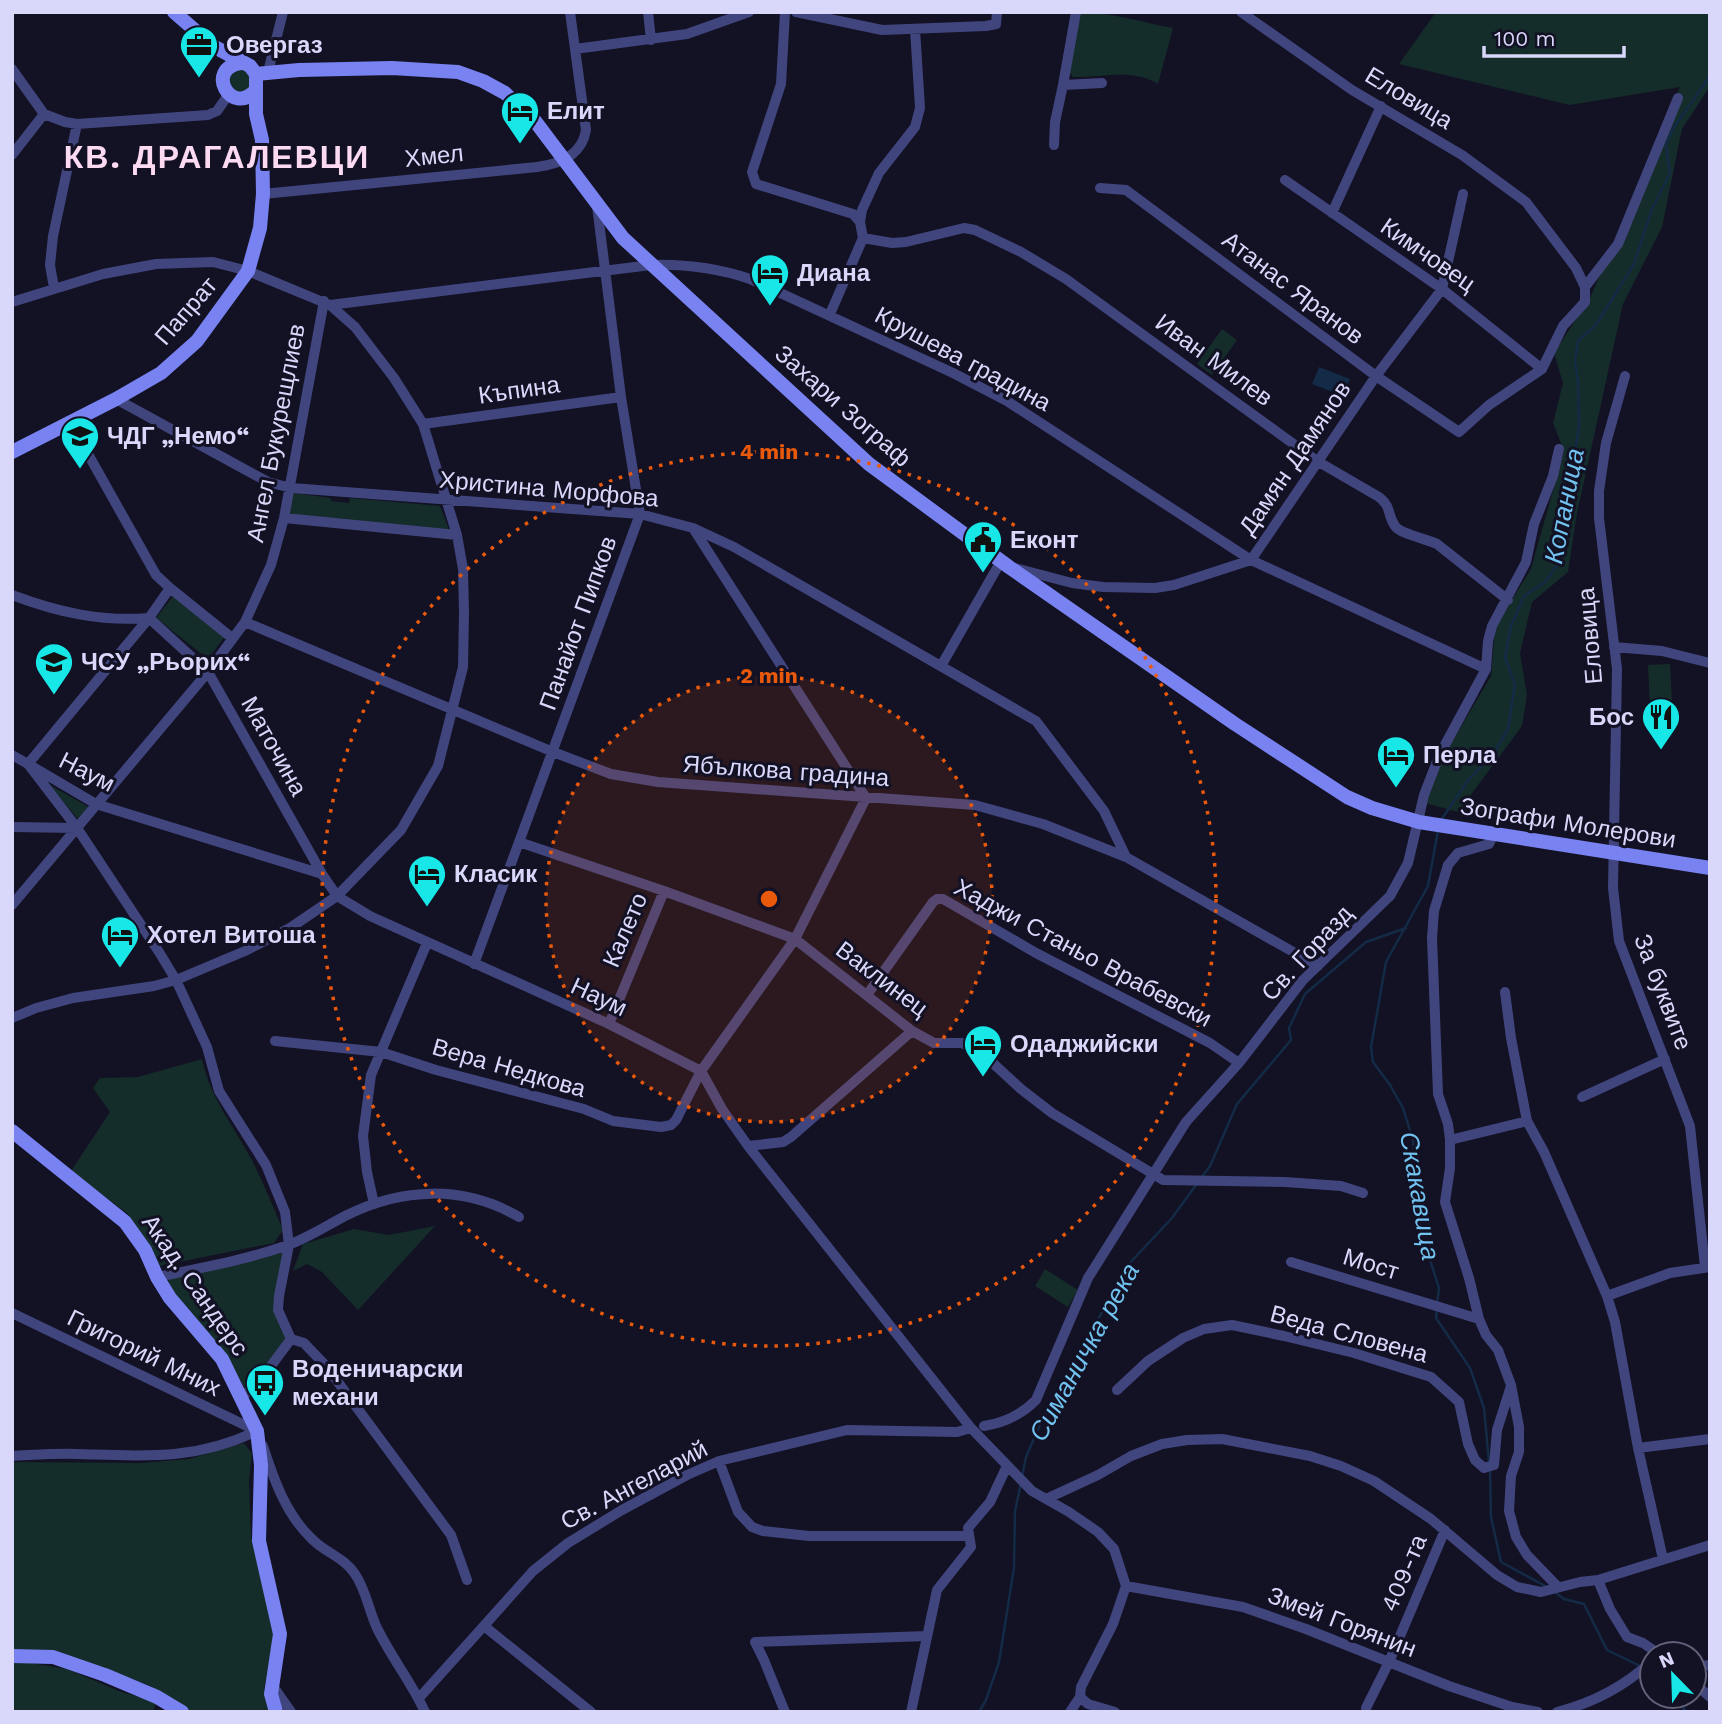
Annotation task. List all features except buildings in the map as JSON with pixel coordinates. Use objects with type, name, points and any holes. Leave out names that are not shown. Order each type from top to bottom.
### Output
[{"type":"street","points":[[174,12],[213,46],[262,73]]},
{"type":"street","points":[[12,69],[44,114],[65,122],[77,124],[208,115],[235,96],[249,96],[256,90],[282,12]]},
{"type":"street","points":[[565,159],[579,147],[586,130],[570,12]]},
{"type":"street","points":[[648,12],[651,40]]},
{"type":"street","points":[[575,49],[687,34],[749,12]]},
{"type":"street","points":[[785,12],[781,84],[752,172],[756,184],[853,214],[860,222]]},
{"type":"street","points":[[796,12],[882,30],[986,26],[996,24],[997,12]]},
{"type":"street","points":[[1054,145],[1055,122],[1076,12]]},
{"type":"street","name":"Еловица","points":[[1241,12],[1352,90],[1462,155],[1526,202],[1576,268],[1585,287]]},
{"type":"street","points":[[830,314],[863,238],[860,222],[862,210],[892,154],[915,127],[920,108],[915,29]]},
{"type":"street","points":[[213,46],[225,72],[223,84],[256,114]]},
{"type":"street","points":[[225,72],[232,65],[242,63]]},
{"type":"street","name":"Захари Зограф","points":[[262,73],[392,68],[457,72],[505,93],[535,121],[623,237],[869,464],[1005,564],[1324,784],[1372,808],[1424,823]]},
{"type":"street","points":[[1063,85],[1102,83]]},
{"type":"street","name":"Папрат","points":[[12,452],[161,373],[197,341],[248,271],[260,229],[263,194],[262,140],[256,114],[256,90]]},
{"type":"street","points":[[1542,369],[1563,326],[1585,302],[1585,287],[1618,244],[1678,98]]},
{"type":"street","points":[[1332,213],[1381,106]]},
{"type":"street","points":[[12,155],[44,114]]},
{"type":"street","points":[[54,288],[50,265],[52,236],[77,124]]},
{"type":"street","name":"Хмел","points":[[263,194],[537,167],[554,165],[565,159]]},
{"type":"street","name":"Кимчовец","points":[[1285,180],[1442,289],[1542,369]]},
{"type":"street","name":"Атанас Яранов","points":[[1100,188],[1126,190],[1376,376],[1459,432],[1489,405],[1542,369]]},
{"type":"street","name":"Дамян Дамянов","points":[[1251,560],[1376,376],[1442,289],[1463,194]]},
{"type":"street","name":"Панайот Пипков","points":[[474,964],[640,514],[621,397],[597,202]]},
{"type":"street","name":"Иван Милев","points":[[863,238],[892,243],[906,242],[964,228],[987,236],[1066,279],[1317,461],[1387,503],[1394,525],[1400,531],[1437,544],[1508,600]]},
{"type":"street","points":[[12,302],[103,274],[156,264],[213,262],[248,271],[327,303],[355,327],[394,378],[423,424],[457,535],[463,569],[464,613],[463,667],[438,766],[401,830],[337,896],[290,928],[245,951],[176,980],[154,986],[73,998],[12,1018]]},
{"type":"street","name":"Крушева градина","points":[[327,303],[651,265],[681,264],[721,270],[750,279],[830,314],[1007,401],[1251,560],[1486,669]]},
{"type":"street","name":"Ангел Букурещлиев","points":[[12,905],[208,672],[245,622],[271,565],[284,518],[327,303]]},
{"type":"street","name":"Еловица","points":[[1614,854],[1617,669],[1599,518],[1599,491],[1606,443],[1625,376]]},
{"type":"street","name":"Къпина","points":[[423,424],[621,397]]},
{"type":"street","name":"Христина Морфова","points":[[116,399],[268,482],[291,488],[640,514],[693,528],[734,547],[1035,721],[1104,811],[1126,857]]},
{"type":"street","points":[[70,422],[156,575],[232,638]]},
{"type":"street","name":"Св. Горазд","points":[[984,1426],[996,1424],[1024,1411],[1036,1400],[1088,1278],[1186,1122],[1239,1063],[1303,980],[1390,896],[1408,863],[1424,823],[1419,808],[1439,756],[1486,669],[1492,626],[1526,562],[1534,524],[1553,476],[1559,449]]},
{"type":"street","points":[[284,518],[457,535]]},
{"type":"street","points":[[693,528],[866,798]]},
{"type":"street","points":[[941,666],[1005,564],[1072,583],[1103,587],[1155,588],[1174,585],[1251,560]]},
{"type":"street","points":[[170,588],[149,618],[28,764],[77,828],[176,980],[207,1047],[219,1091],[266,1165],[285,1212],[289,1245],[278,1310],[291,1339],[304,1343],[326,1366],[451,1535],[467,1580]]},
{"type":"street","points":[[12,595],[64,613],[121,620],[149,618]]},
{"type":"street","name":"Маточина","points":[[149,618],[208,672],[322,874]]},
{"type":"street","name":"Ябълкова градина","points":[[245,622],[611,774],[658,782],[975,806],[1043,824],[1126,857],[1318,966]]},
{"type":"street","points":[[1614,647],[1662,651],[1710,663]]},
{"type":"street","name":"Наум","points":[[12,755],[96,804],[322,874],[337,896],[370,916],[609,1024],[701,1071]]},
{"type":"street","name":"Вера Недкова","points":[[275,1041],[381,1052],[436,1070],[584,1109],[613,1121],[671,1125],[701,1071],[795,939],[866,798]]},
{"type":"street","name":"Зографи Молерови","points":[[1424,823],[1710,868]]},
{"type":"street","points":[[12,827],[77,828]]},
{"type":"street","points":[[1493,835],[1489,844],[1458,853],[1448,865],[1434,911],[1432,938],[1438,1094],[1448,1124],[1450,1140],[1450,1168],[1445,1202],[1479,1319],[1486,1335],[1498,1350],[1511,1385],[1519,1427],[1519,1452],[1511,1476],[1509,1511],[1516,1537],[1527,1555],[1558,1587]]},
{"type":"street","name":"Ваклинец","points":[[519,842],[795,939],[912,1031],[934,1043],[962,1043],[983,1054],[1021,1090],[1052,1113],[1163,1180],[1284,1182],[1341,1186],[1363,1193]]},
{"type":"street","name":"За буквите","points":[[1614,854],[1613,888],[1619,941],[1690,1126],[1707,1267]]},
{"type":"street","name":"Калето","points":[[609,1024],[664,891]]},
{"type":"street","name":"Хаджи Станьо Врабевски","points":[[867,995],[933,902],[943,899],[1036,953],[1210,1043],[1239,1063]]},
{"type":"street","points":[[374,1204],[363,1136],[371,1075],[427,943]]},
{"type":"street","points":[[1505,992],[1527,1121],[1544,1152],[1607,1296],[1615,1322],[1662,1559]]},
{"type":"street","points":[[748,1146],[783,1142],[792,1137],[912,1031]]},
{"type":"street","points":[[1582,1097],[1665,1059]]},
{"type":"street","points":[[701,1071],[722,1109],[748,1146],[971,1428],[1032,1492],[1088,1525],[1114,1549],[1126,1586],[1113,1624],[1081,1687],[1080,1697],[1070,1712]]},
{"type":"street","points":[[1450,1140],[1527,1121]]},
{"type":"street","name":"Акад. Сандерс","points":[[12,1131],[125,1222],[145,1250],[157,1277],[180,1310],[217,1352],[257,1431],[261,1465],[259,1541],[280,1634],[271,1702],[276,1712]]},
{"type":"street","points":[[157,1277],[289,1245],[374,1204],[401,1196],[437,1193],[481,1200],[519,1217]]},
{"type":"street","name":"Мост","points":[[1291,1262],[1479,1319]]},
{"type":"street","points":[[1607,1296],[1670,1273],[1707,1267]]},
{"type":"street","name":"Григорий Мних","points":[[12,1312],[257,1431]]},
{"type":"street","name":"Веда Словена","points":[[1118,1390],[1148,1361],[1183,1338],[1204,1329],[1233,1325],[1354,1353],[1431,1377],[1459,1402],[1468,1444],[1475,1460],[1489,1466],[1511,1385]]},
{"type":"street","points":[[241,1398],[259,1382],[291,1339]]},
{"type":"street","name":"Св. Ангеларий","points":[[420,1697],[533,1571],[568,1543],[687,1475],[719,1461],[847,1430],[957,1432],[971,1428]]},
{"type":"street","points":[[12,1456],[74,1453],[155,1457],[194,1452],[232,1442],[257,1431],[281,1496],[312,1540],[355,1573],[383,1639],[420,1697],[425,1712]]},
{"type":"street","points":[[1046,1499],[1131,1456],[1162,1444],[1222,1439],[1310,1456],[1374,1481],[1445,1530],[1497,1575],[1517,1587],[1541,1592],[1598,1580],[1710,1545]]},
{"type":"street","points":[[1638,1448],[1710,1439]]},
{"type":"street","points":[[719,1461],[738,1512],[752,1527],[763,1531],[809,1536],[968,1536]]},
{"type":"street","points":[[911,1712],[937,1590],[971,1547],[968,1528],[990,1502],[1007,1466]]},
{"type":"street","name":"409-та","points":[[1366,1708],[1390,1662],[1445,1530]]},
{"type":"street","points":[[1598,1580],[1610,1609],[1627,1637],[1638,1641]]},
{"type":"street","name":"Змей Горянин","points":[[1126,1586],[1243,1607],[1462,1690],[1512,1707],[1538,1712]]},
{"type":"street","points":[[484,1626],[591,1712]]},
{"type":"street","points":[[785,1712],[765,1660],[755,1642],[927,1636]]},
{"type":"street","points":[[12,1656],[53,1657],[157,1697],[182,1712]]},
{"type":"street","points":[[1557,1712],[1580,1706],[1611,1692],[1638,1674]]},
{"type":"street","points":[[272,1685],[291,1712]]},
{"type":"street","points":[[1080,1697],[1088,1704],[1115,1712]]},
{"type":"green space","points":[[1082,12],[1173,28],[1158,84],[1138,76],[1127,75],[1073,77],[1069,72],[1079,15]]},
{"type":"green space","points":[[1436,12],[1710,12],[1710,86],[1682,129],[1662,227],[1623,304],[1577,513],[1568,572],[1532,602],[1520,653],[1527,695],[1522,726],[1458,812],[1425,803],[1442,759],[1491,676],[1495,627],[1531,569],[1564,451],[1553,423],[1563,383],[1554,353],[1590,298],[1680,87],[1570,105],[1399,64]]},
{"type":"green space","points":[[236,68],[248,70],[251,89],[234,93],[227,78]]},
{"type":"green space","points":[[1222,329],[1237,340],[1212,375],[1197,364]]},
{"type":"green space","points":[[293,493],[349,503],[350,498],[440,506],[450,532],[288,516]]},
{"type":"green space","points":[[174,595],[226,635],[208,659],[156,618]]},
{"type":"green space","points":[[1670,664],[1672,703],[1650,705],[1648,665]]},
{"type":"green space","points":[[48,784],[89,807],[78,819]]},
{"type":"green space","points":[[202,1059],[211,1088],[255,1166],[283,1230],[274,1243],[159,1266],[128,1214],[71,1171],[110,1112],[93,1088],[100,1078],[138,1077]]},
{"type":"green space","points":[[435,1226],[358,1310],[322,1272],[307,1264],[293,1271],[303,1244],[354,1229],[389,1235]]},
{"type":"green space","points":[[284,1252],[276,1291],[292,1337],[260,1379],[245,1389],[225,1352],[175,1296],[167,1278]]},
{"type":"green space","points":[[1045,1269],[1078,1290],[1068,1307],[1035,1286]]},
{"type":"green space","points":[[244,1443],[252,1454],[249,1480],[251,1536],[275,1632],[264,1689],[271,1712],[191,1712],[148,1685],[56,1652],[12,1649],[12,1462],[141,1463],[189,1459]]},
{"type":"green space","points":[[12,1660],[67,1669],[119,1691],[156,1702],[153,1712],[12,1712]]},
{"type":"water","points":[[1319,367],[1350,379],[1343,396],[1312,384]]},
{"type":"waterway","name":"Копаница","points":[[1441,820],[1469,779],[1494,753],[1508,729],[1515,684],[1505,658],[1511,626],[1524,596],[1545,582],[1557,565],[1560,499],[1573,462],[1579,426],[1575,361],[1578,341],[1596,325],[1634,264],[1651,211],[1670,173],[1666,145],[1674,127],[1710,76]]},
{"type":"waterway","name":"Скакавица","points":[[1437,1304],[1439,1288],[1422,1235],[1413,1140],[1403,1108],[1373,1062],[1371,1047],[1386,962],[1428,886],[1438,830]]},
{"type":"waterway","name":"Симаничка река","points":[[1202,1177],[1210,1166],[1237,1104],[1291,1040],[1289,1028],[1305,994],[1366,942],[1406,928]]},
{"type":"waterway","name":"Симаничка река","points":[[1022,1477],[1026,1457],[1039,1427],[1128,1265],[1172,1218],[1196,1185]]},
{"type":"waterway","name":"Скакавица","points":[[1437,1311],[1436,1318],[1470,1368],[1484,1408],[1489,1462]]},
{"type":"waterway","name":"Скакавица","points":[[1490,1469],[1491,1517],[1501,1562],[1547,1587]]},
{"type":"waterway","name":"Симаничка река","points":[[979,1712],[999,1662],[1014,1568],[1015,1511],[1021,1483]]},
{"type":"waterway","name":"Скакавица","points":[[1556,1593],[1564,1599],[1584,1604],[1607,1650],[1638,1665]]},
{"type":"place","name":"Овергаз","points":[[199,79]]},
{"type":"place","name":"Елит","points":[[520,145]]},
{"type":"place","name":"Диана","points":[[770,307]]},
{"type":"place","name":"ЧДГ „Немо“","points":[[80,470]]},
{"type":"place","name":"Еконт","points":[[983,574]]},
{"type":"place","name":"ЧСУ „Рьорих“","points":[[54,696]]},
{"type":"place","name":"Бос","points":[[1661,751]]},
{"type":"place","name":"Перла","points":[[1396,789]]},
{"type":"place","name":"Класик","points":[[427,908]]},
{"type":"place","name":"Хотел Витоша","points":[[120,969]]},
{"type":"place","name":"Одаджийски","points":[[983,1078]]},
{"type":"place","name":"Воденичарски механи","points":[[265,1417]]},
{"type":"district","name":"КВ. ДРАГАЛЕВЦИ","points":[[217,157]]}]
